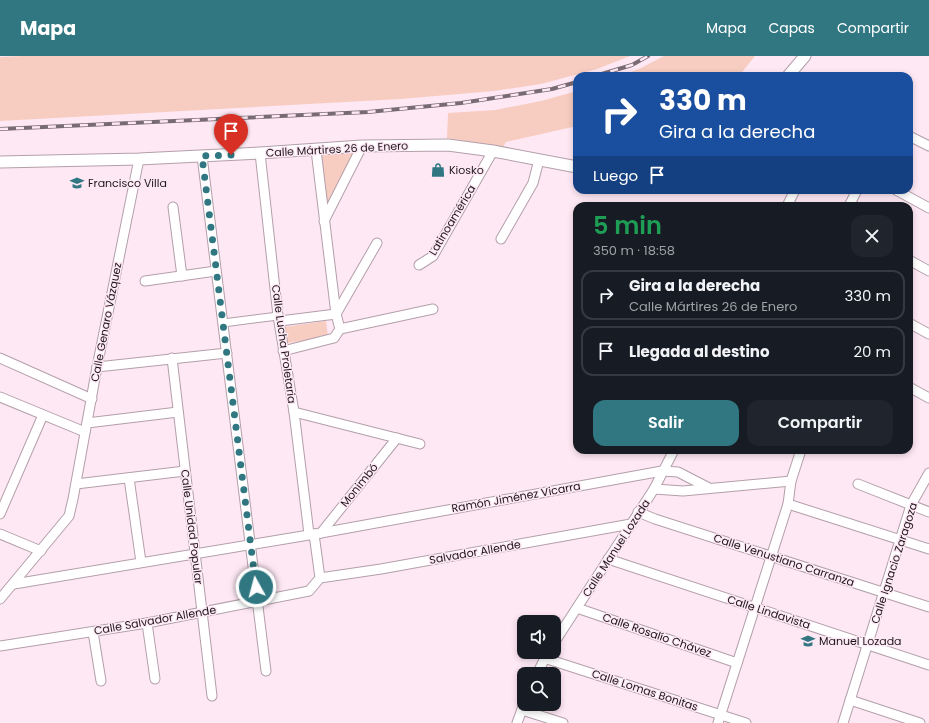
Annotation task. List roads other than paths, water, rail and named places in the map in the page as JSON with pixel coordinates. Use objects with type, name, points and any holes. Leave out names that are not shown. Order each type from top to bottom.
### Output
[{"type":"street","points":[[792,72],[806,56]]},
{"type":"street","points":[[913,138],[929,146]]},
{"type":"street","name":"Calle Mártires 26 de Enero","points":[[0,162],[140,159],[316,150],[362,146],[448,145],[493,150],[573,166]]},
{"type":"street","points":[[324,221],[362,146]]},
{"type":"street","points":[[316,150],[336,314],[340,329]]},
{"type":"street","name":"Latinoamérica","points":[[419,265],[433,256],[493,150]]},
{"type":"street","name":"Calle Lucha Proletaria","points":[[260,153],[279,319],[315,534],[320,578]]},
{"type":"street","points":[[202,156],[266,671]]},
{"type":"street","name":"Calle Genaro Vázquez","points":[[41,551],[69,516],[97,366],[140,159]]},
{"type":"street","points":[[501,239],[533,183],[539,160]]},
{"type":"street","points":[[903,194],[929,208]]},
{"type":"street","points":[[173,207],[182,276]]},
{"type":"street","points":[[336,314],[376,243]]},
{"type":"street","points":[[913,262],[929,270]]},
{"type":"street","points":[[145,281],[216,271]]},
{"type":"street","points":[[284,351],[334,338],[340,329],[433,309]]},
{"type":"street","points":[[223,323],[336,314]]},
{"type":"street","points":[[913,325],[929,334]]},
{"type":"street","points":[[97,366],[227,353]]},
{"type":"street","points":[[0,358],[92,399]]},
{"type":"street","name":"Calle Unidad Popular","points":[[172,358],[212,696]]},
{"type":"street","points":[[913,389],[929,398]]},
{"type":"street","points":[[0,397],[43,415],[86,428],[178,412]]},
{"type":"street","points":[[294,412],[420,444]]},
{"type":"street","points":[[0,514],[43,415]]},
{"type":"street","name":"Monimbó","points":[[315,534],[397,438]]},
{"type":"street","name":"Calle Manuel Lozada","points":[[561,632],[654,489],[672,454]]},
{"type":"street","points":[[719,719],[788,504],[796,454]]},
{"type":"street","points":[[76,484],[185,471]]},
{"type":"street","name":"Ramón Jiménez Vicarra","points":[[14,584],[315,534],[662,472],[678,472],[709,488]]},
{"type":"street","name":"Calle Ignacio Zaragoza","points":[[843,723],[911,505],[929,473]]},
{"type":"street","points":[[129,478],[140,562]]},
{"type":"street","points":[[654,489],[683,491],[791,481]]},
{"type":"street","points":[[858,484],[929,512]]},
{"type":"street","points":[[788,504],[929,549]]},
{"type":"street","name":"Calle Venustiano Carranza","points":[[638,512],[655,519],[929,607]]},
{"type":"street","name":"Salvador Allende","points":[[320,578],[381,569],[631,524]]},
{"type":"street","points":[[0,534],[41,551],[0,599]]},
{"type":"street","name":"Calle Lindavista","points":[[608,559],[929,665]]},
{"type":"street","name":"Calle Salvador Allende","points":[[0,646],[147,623],[258,602],[309,591],[320,578]]},
{"type":"street","name":"Calle Rosalío Chávez","points":[[577,608],[737,662]]},
{"type":"street","points":[[147,623],[155,679]]},
{"type":"street","points":[[93,632],[101,681]]},
{"type":"street","name":"Calle Lomas Bonitas","points":[[557,659],[719,719],[746,723]]},
{"type":"street","points":[[850,700],[920,723]]},
{"type":"street","points":[[517,723],[522,711]]},
{"type":"street","points":[[533,711],[563,723]]},
{"type":"railway","points":[[608,72],[632,65],[648,56]]},
{"type":"railway","points":[[0,129],[368,112],[461,103],[552,89],[573,83]]},
{"type":"place","name":"Kiosko","points":[[438,170]]},
{"type":"place","name":"Francisco Villa","points":[[77,183]]},
{"type":"place","name":"Manuel Lozada","points":[[808,641]]}]
